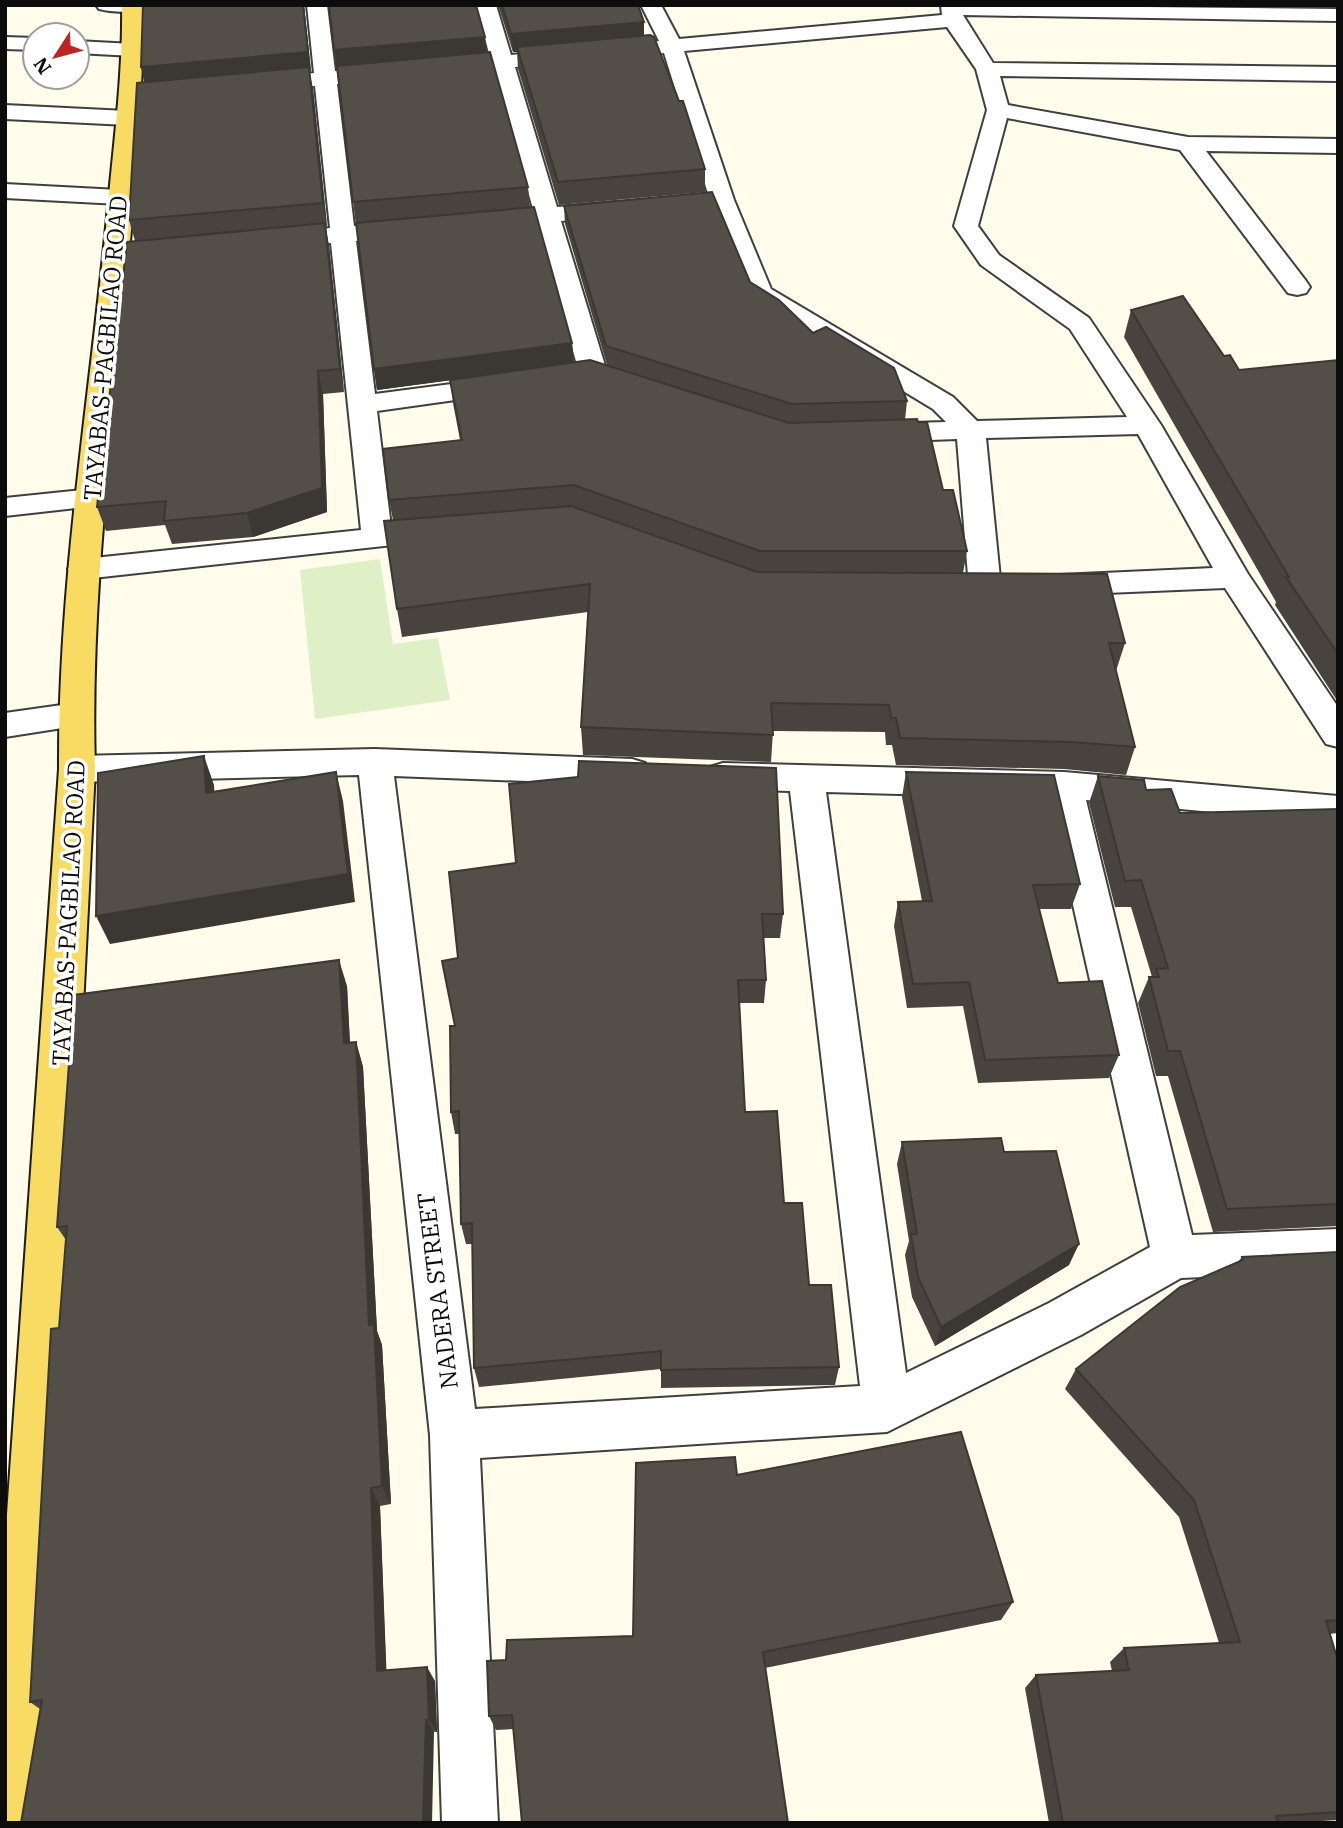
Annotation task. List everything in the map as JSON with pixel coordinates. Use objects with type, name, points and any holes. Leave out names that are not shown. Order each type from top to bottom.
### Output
[{"type":"main road","name":"TAYABAS-PAGBILAO ROAD","points":[[13,1823],[39,1442],[77,769],[76,715],[84,569],[92,498],[130,254],[119,197],[136,103],[132,50],[123,6]]},
{"type":"street","points":[[317,5],[377,537]]},
{"type":"street","points":[[486,5],[593,376]]},
{"type":"street","points":[[651,5],[672,46],[722,200],[760,293],[943,403],[971,432],[971,588],[1234,577]]},
{"type":"street","points":[[233,87],[672,46],[953,11],[1338,15]]},
{"type":"street","points":[[953,11],[987,69],[998,110],[966,226],[990,260],[1080,324],[1147,425],[1234,577],[1338,735]]},
{"type":"street","points":[[91,48],[132,50]]},
{"type":"street","points":[[987,69],[1338,75]]},
{"type":"street","points":[[5,112],[136,103]]},
{"type":"street","points":[[998,110],[1188,144],[1338,146]]},
{"type":"street","points":[[1188,144],[1297,287]]},
{"type":"street","points":[[5,191],[119,197]]},
{"type":"street","points":[[695,202],[722,200]]},
{"type":"street","points":[[466,223],[641,207]]},
{"type":"street","points":[[250,243],[425,227]]},
{"type":"street","points":[[363,404],[525,382]]},
{"type":"street","points":[[853,434],[1147,425]]},
{"type":"street","points":[[5,507],[92,498]]},
{"type":"street","points":[[84,569],[377,537],[470,530]]},
{"type":"street","points":[[5,725],[76,715]]},
{"type":"street","points":[[77,769],[375,762],[806,779],[1064,785],[1338,810]]},
{"type":"street","name":"NADERA STREET","points":[[375,762],[454,1435],[470,1823]]},
{"type":"street","points":[[806,779],[887,1408]]},
{"type":"street","points":[[1064,785],[1175,1257]]},
{"type":"street","points":[[454,1435],[887,1408],[1065,1319],[1175,1257],[1338,1250]]},
{"type":"green space","points":[[380,559],[393,644],[438,638],[450,700],[315,719],[300,570]]},
{"type":"building","points":[[143,5],[303,5],[308,52],[141,67]]},
{"type":"building","points":[[329,5],[476,5],[485,37],[334,50]]},
{"type":"building","points":[[502,5],[638,5],[644,22],[511,34]]},
{"type":"building","points":[[650,35],[654,37],[679,101],[683,101],[705,169],[558,182],[517,47]]},
{"type":"building","points":[[490,52],[528,187],[353,202],[337,66]]},
{"type":"building","points":[[309,67],[323,203],[129,220],[137,83]]},
{"type":"building","points":[[712,192],[750,282],[779,300],[813,333],[826,327],[894,368],[907,401],[792,404],[606,346],[564,206]]},
{"type":"building","points":[[534,207],[572,343],[374,369],[356,223]]},
{"type":"building","points":[[325,223],[340,369],[318,371],[322,488],[247,513],[164,521],[166,501],[97,507],[127,242]]},
{"type":"building","points":[[1183,296],[1224,356],[1230,355],[1239,370],[1338,360],[1338,654],[1286,577],[1289,577],[1131,310]]},
{"type":"building","points":[[590,360],[789,423],[917,419],[918,422],[927,422],[943,490],[953,490],[967,551],[760,551],[574,485],[389,500],[383,449],[462,440],[450,380]]},
{"type":"building","points":[[571,506],[757,572],[1107,574],[1125,643],[1109,643],[1135,747],[1072,742],[900,738],[896,718],[891,718],[889,705],[771,703],[773,735],[581,727],[590,584],[397,609],[384,521]]},
{"type":"building","points":[[204,756],[206,793],[336,772],[348,874],[96,916],[98,773]]},
{"type":"building","points":[[579,761],[776,768],[783,914],[762,914],[766,980],[738,980],[745,1112],[777,1111],[784,1203],[802,1203],[809,1285],[831,1285],[839,1367],[661,1370],[661,1351],[474,1368],[472,1223],[461,1224],[459,1111],[451,1112],[450,1026],[455,1026],[442,961],[458,958],[449,872],[516,863],[509,784],[578,777]]},
{"type":"building","points":[[906,772],[1054,775],[1080,884],[1033,885],[1058,983],[1102,981],[1119,1055],[985,1060],[969,982],[913,984],[898,902],[932,901]]},
{"type":"building","points":[[1098,776],[1144,780],[1146,790],[1171,789],[1180,813],[1338,809],[1338,1204],[1227,1209],[1180,1051],[1168,1051],[1149,977],[1159,977],[1156,969],[1168,968],[1141,880],[1125,881]]},
{"type":"building","points":[[339,960],[344,1043],[356,1042],[369,1325],[374,1324],[382,1486],[371,1488],[377,1671],[427,1667],[429,1720],[426,1720],[423,1823],[21,1823],[42,1700],[30,1702],[51,1329],[59,1328],[67,1226],[57,1227],[74,995]]},
{"type":"building","points":[[1001,1138],[1004,1152],[1056,1151],[1079,1244],[941,1327],[918,1277],[911,1234],[917,1234],[902,1142]]},
{"type":"building","points":[[1338,1252],[1338,1620],[1326,1621],[1338,1661],[1338,1812],[1276,1816],[1278,1823],[1063,1823],[1036,1675],[1129,1670],[1124,1648],[1240,1642],[1194,1500],[1076,1369],[1180,1287],[1243,1260],[1242,1257]]},
{"type":"building","points":[[961,1432],[1013,1602],[763,1652],[788,1823],[522,1823],[512,1715],[489,1716],[487,1661],[506,1660],[507,1640],[633,1636],[636,1463],[735,1457],[737,1475]]}]
